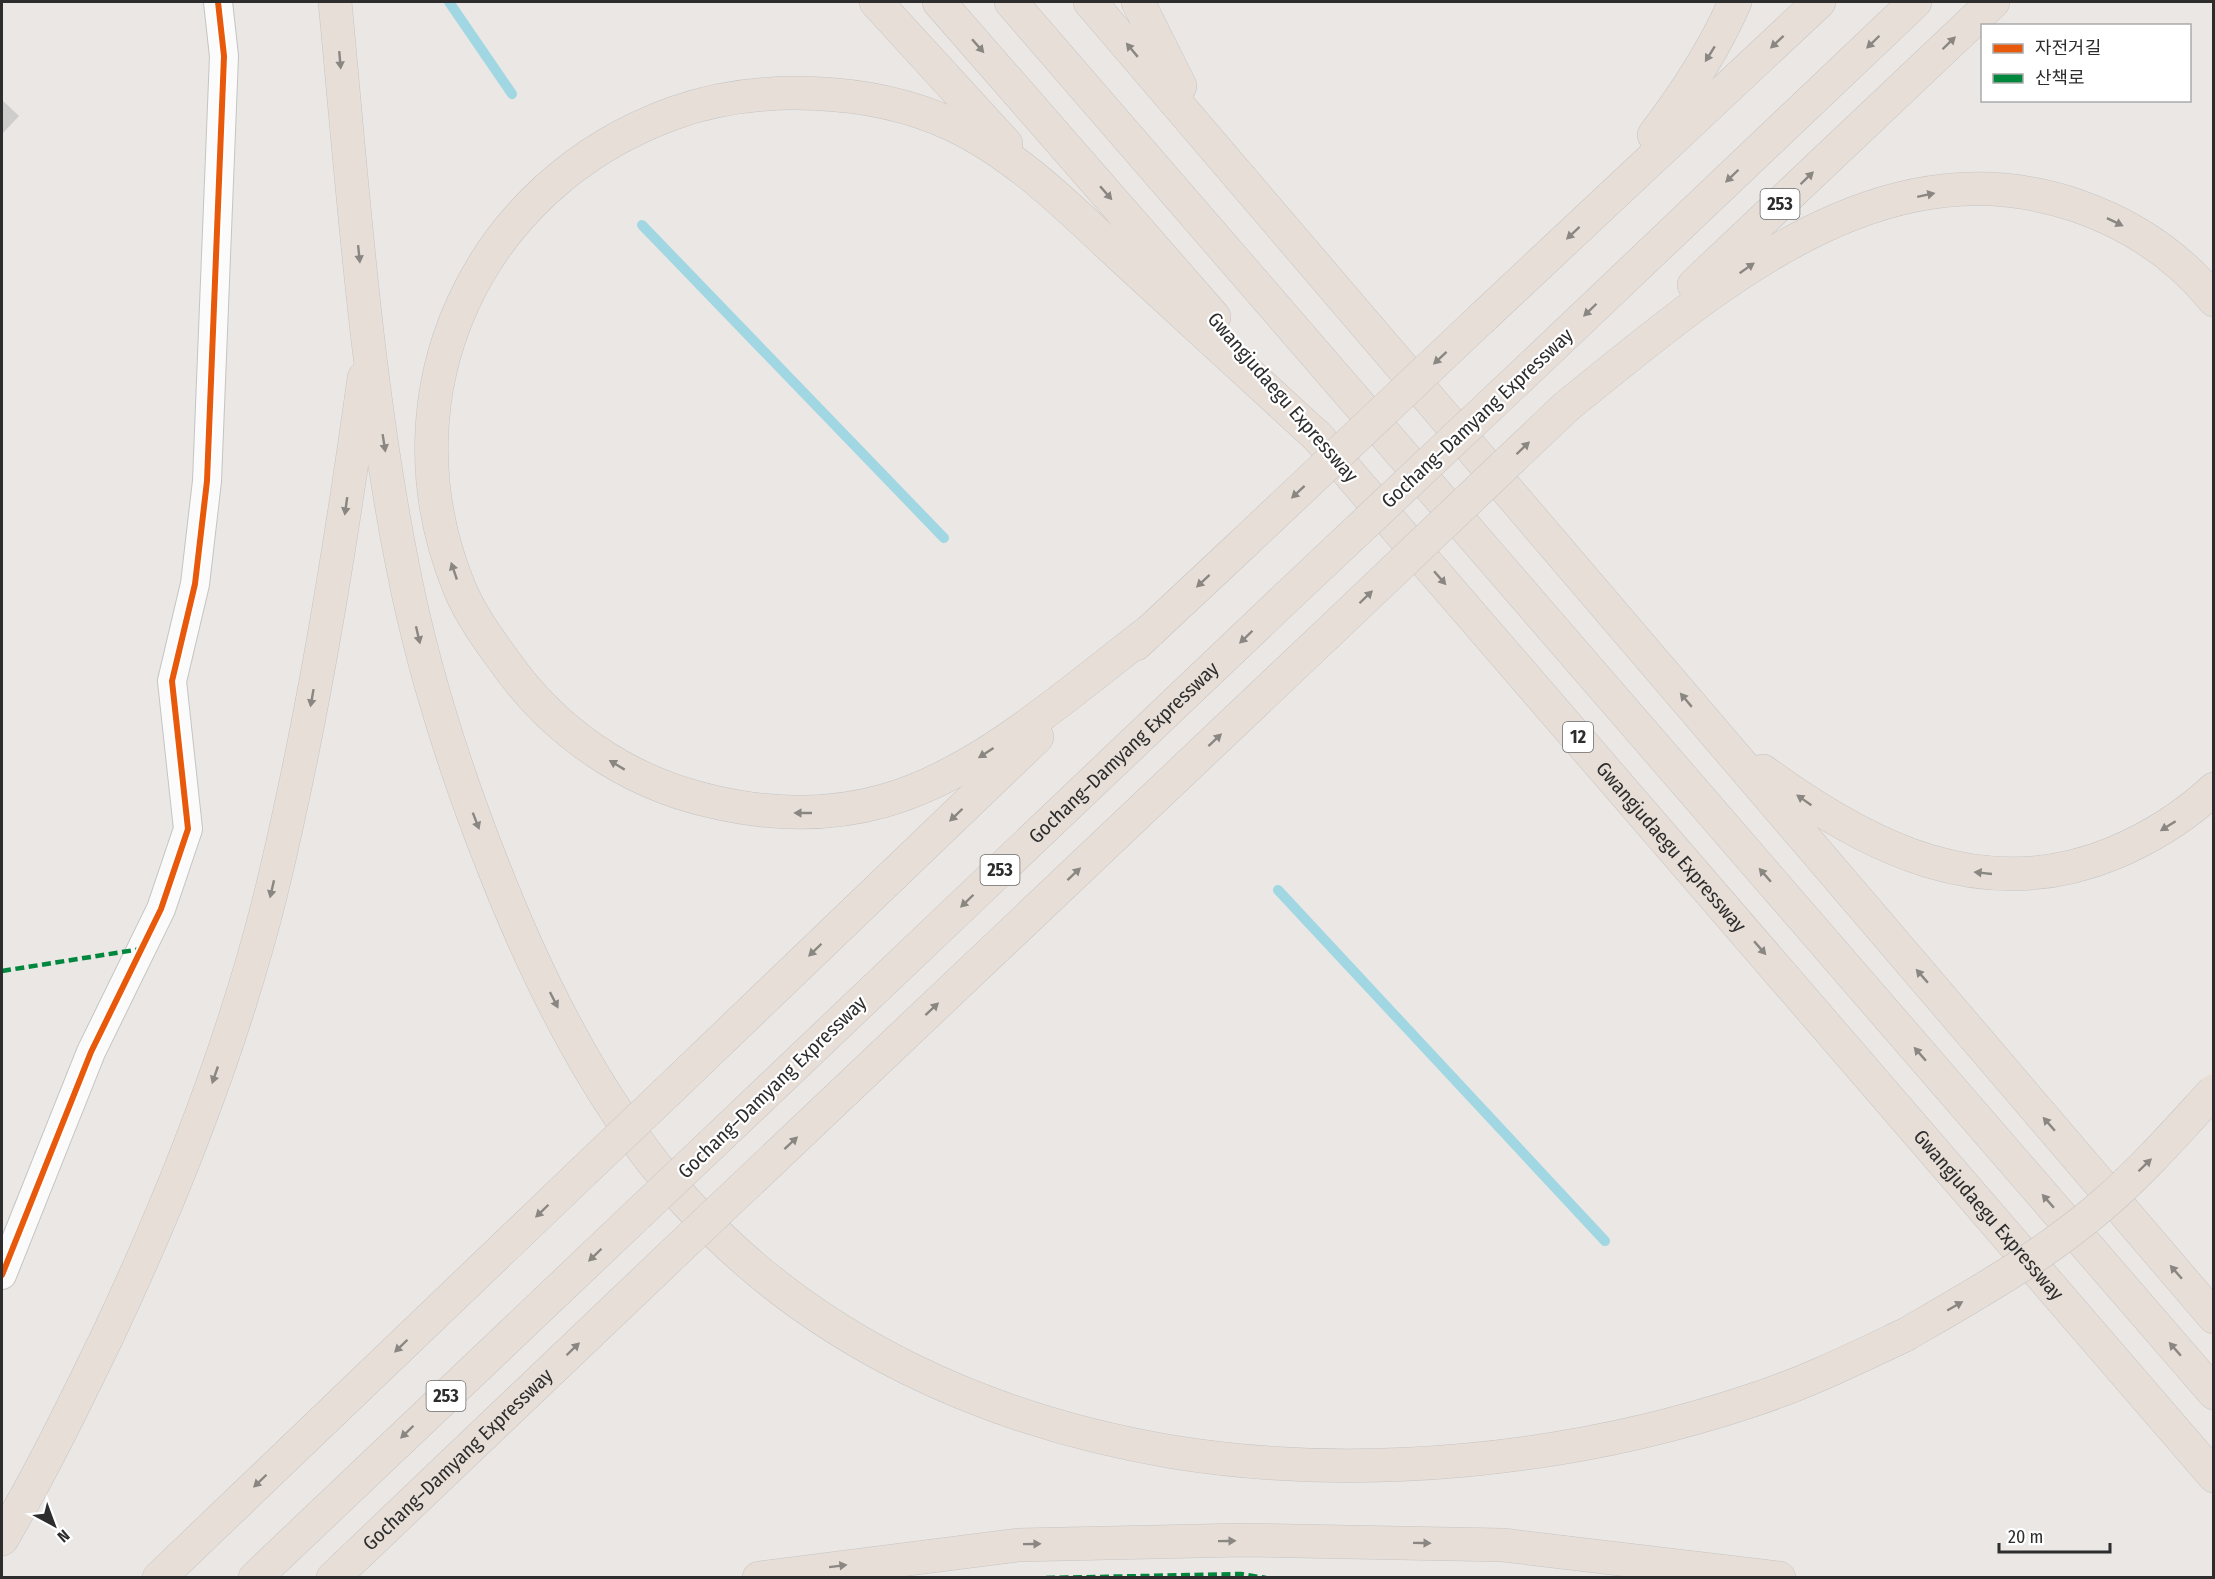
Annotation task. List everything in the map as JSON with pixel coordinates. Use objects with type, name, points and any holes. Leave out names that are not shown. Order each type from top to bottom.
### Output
[{"type":"highway","points":[[335,2],[368,344],[402,566],[421,647],[470,808],[533,960],[601,1086],[643,1147],[684,1199],[731,1248],[787,1293],[837,1328],[906,1369],[986,1404],[1137,1446],[1280,1466],[1438,1461],[1523,1453],[1598,1441],[1748,1402],[1817,1376],[1905,1335],[2051,1246],[2106,1203],[2160,1150],[2214,1091]]},
{"type":"highway","points":[[876,2],[1043,185],[1320,440]]},
{"type":"highway","name":"Gwangjudaegu Expressway","points":[[939,2],[2214,1476]]},
{"type":"highway","points":[[1011,2],[2214,1393]]},
{"type":"highway","points":[[1090,2],[2214,1317]]},
{"type":"highway","points":[[1137,2],[1211,143]]},
{"type":"highway","points":[[1598,210],[1681,100],[1717,42],[1735,2]]},
{"type":"highway","points":[[159,1578],[1151,630],[1819,2]]},
{"type":"highway","name":"Gochang–Damyang Expressway","points":[[255,1578],[1916,2]]},
{"type":"highway","name":"Gochang–Damyang Expressway","points":[[333,1578],[1993,2]]},
{"type":"highway","points":[[1043,185],[980,140],[946,122],[872,101],[809,94],[749,95],[720,100],[645,124],[611,142],[558,181],[505,233],[478,272],[461,303],[438,373],[433,408],[432,451],[441,525],[460,590],[475,618],[515,676],[537,703],[588,747],[623,769],[660,786],[735,807],[773,813],[843,810],[889,800],[929,785],[1001,743],[1151,630]]},
{"type":"highway","points":[[1567,406],[1690,308],[1758,260],[1811,230],[1868,208],[1956,189],[1993,188],[2026,193],[2097,213],[2159,246],[2185,267],[2214,300]]},
{"type":"highway","points":[[2,1539],[62,1430],[134,1279],[193,1139],[246,981],[273,884],[310,706],[342,532],[368,344]]},
{"type":"highway","points":[[1719,738],[1815,808],[1878,842],[1941,865],[1995,874],[2040,874],[2099,859],[2154,834],[2181,818],[2214,789]]},
{"type":"highway","points":[[759,1578],[785,1572],[1018,1545],[1244,1540],[1503,1545],[1779,1578]]},
{"type":"street","points":[[2,1275],[91,1052],[161,909],[188,828],[172,681],[195,584],[207,481],[224,56],[218,2]]},
{"type":"building","points":[[2,100],[19,116],[2,134]]},
{"type":"waterway","points":[[449,2],[512,94]]},
{"type":"waterway","points":[[642,225],[944,538]]},
{"type":"waterway","points":[[1278,890],[1605,1241]]},
{"type":"marked path","points":[[2,971],[141,949]]},
{"type":"marked path","points":[[1046,1578],[1241,1574],[1266,1578]]},
{"type":"cycle path","points":[[2,1275],[91,1052],[161,909],[188,829],[172,681],[195,584],[207,481],[224,56],[218,2]]}]
